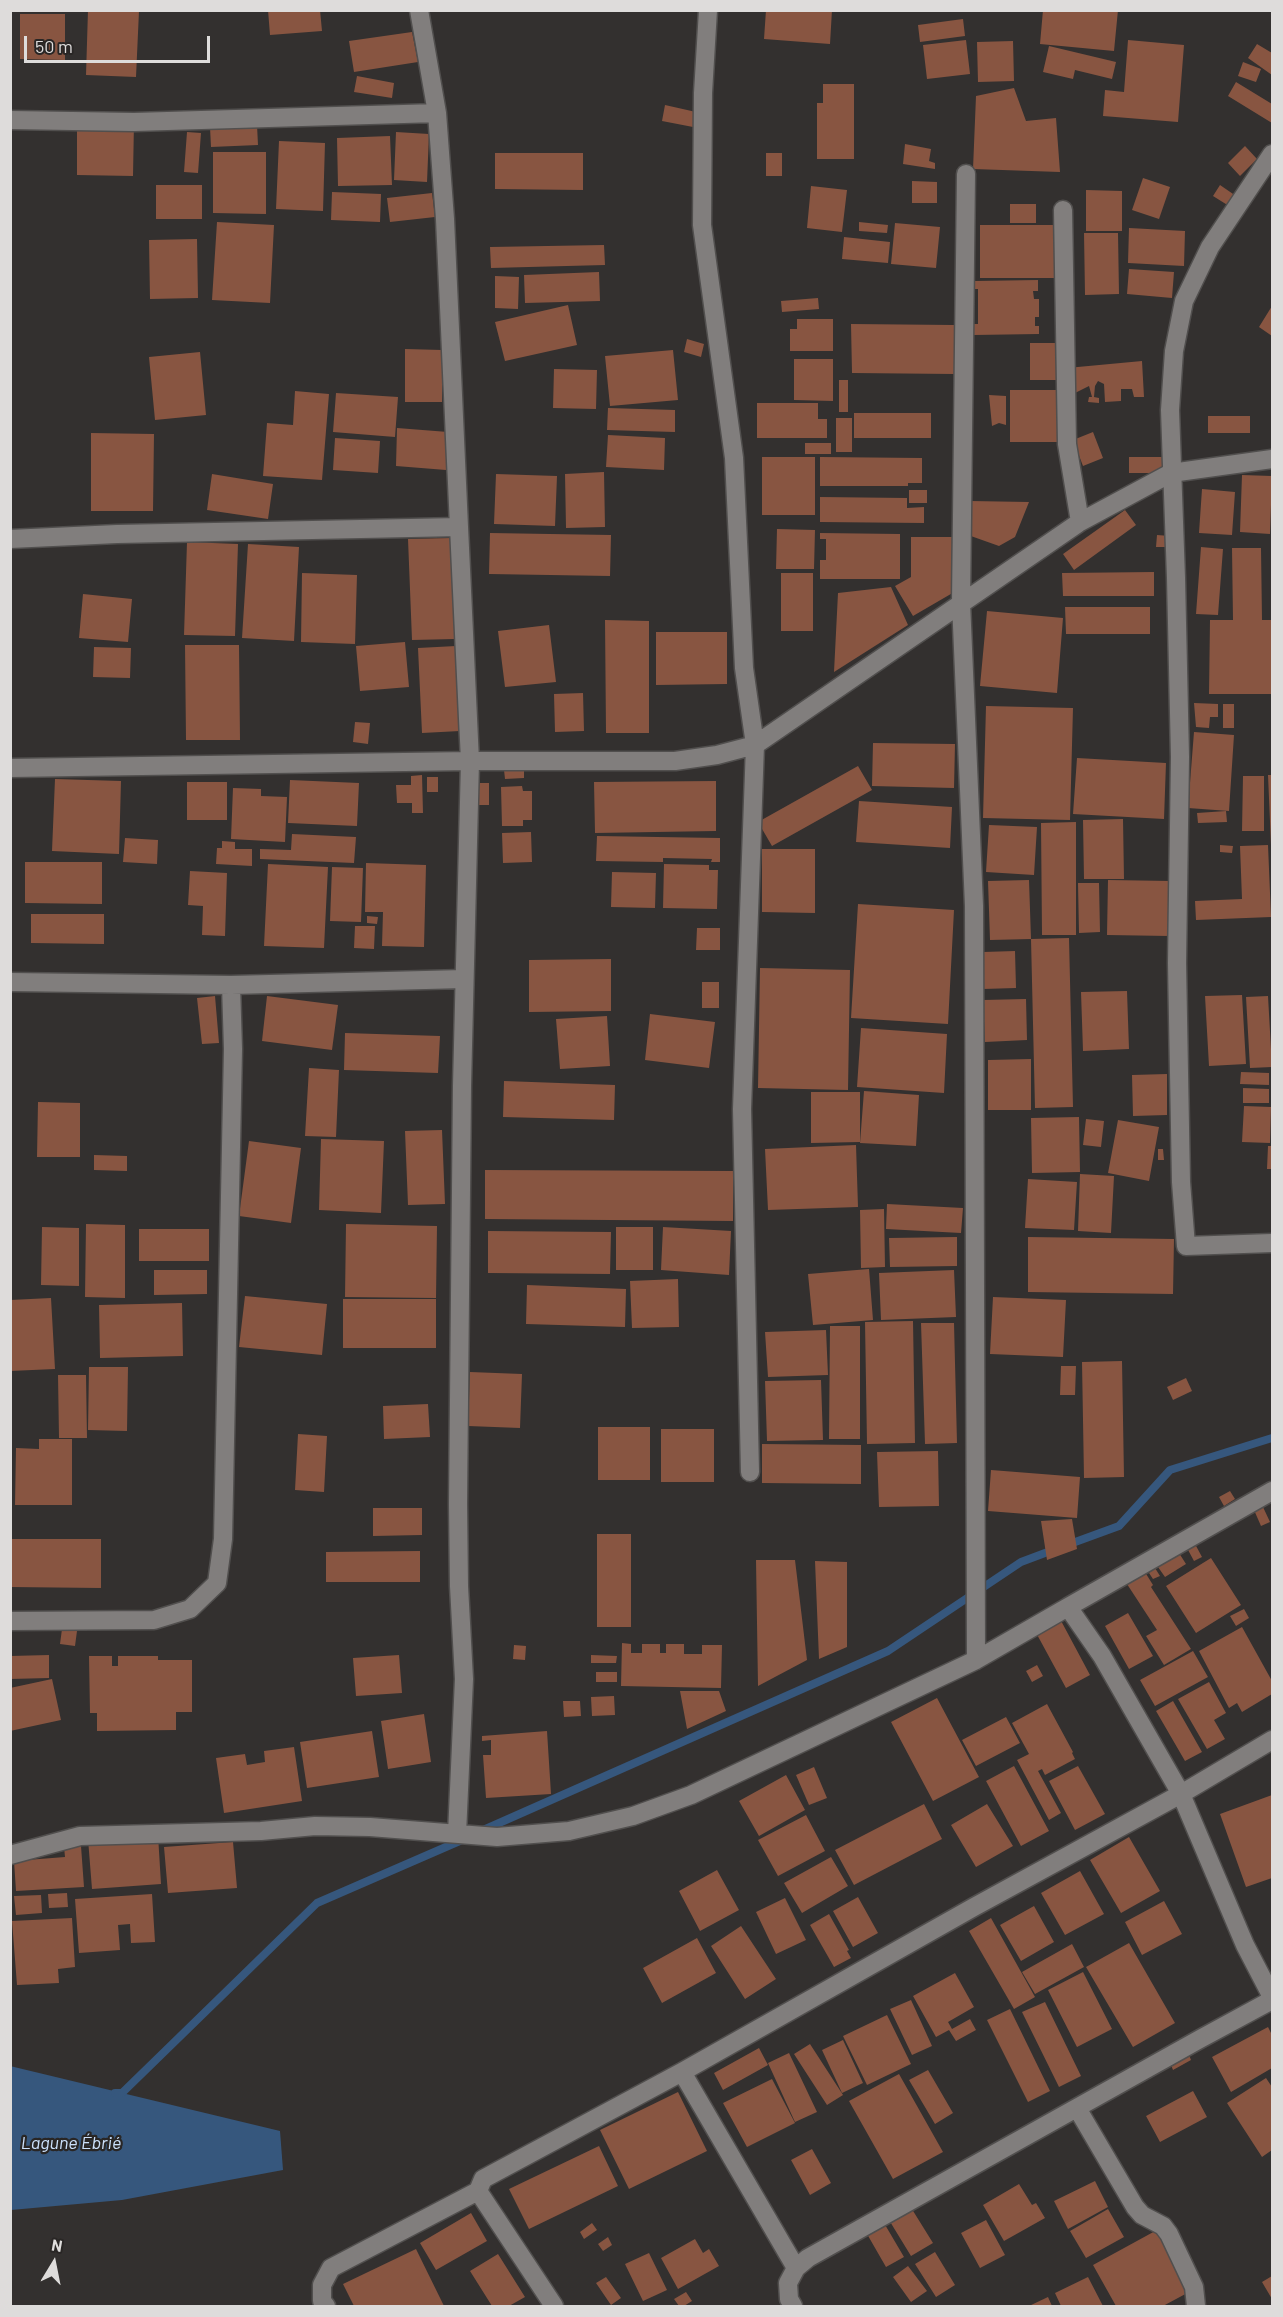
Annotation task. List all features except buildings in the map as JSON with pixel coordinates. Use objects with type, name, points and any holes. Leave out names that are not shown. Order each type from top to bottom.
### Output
[{"type":"street","points":[[419,10],[437,113],[445,219],[470,761],[464,979],[458,1504],[464,1680],[457,1834]]},
{"type":"street","points":[[708,10],[703,93],[702,225],[734,458],[744,668],[755,745],[742,1109],[750,1472]]},
{"type":"street","points":[[10,120],[134,122],[437,113]]},
{"type":"street","points":[[1272,154],[1210,247],[1184,301],[1174,351],[1170,410],[1179,745],[1177,963],[1180,1160],[1186,1246],[1272,1243]]},
{"type":"street","points":[[966,174],[961,602],[974,906],[976,1660]]},
{"type":"street","points":[[1063,210],[1066,444],[1080,522]]},
{"type":"street","points":[[10,768],[470,761],[675,761],[717,755],[755,745],[1080,522],[1171,473],[1272,459]]},
{"type":"street","points":[[10,539],[117,534],[459,527]]},
{"type":"street","points":[[10,982],[231,985],[464,979]]},
{"type":"street","points":[[10,1621],[154,1620],[190,1610],[217,1582],[223,1527],[233,1049],[231,985]]},
{"type":"street","points":[[10,1855],[87,1835],[261,1831],[315,1826],[370,1827],[497,1837],[569,1831],[633,1816],[691,1795],[976,1660],[1272,1491]]},
{"type":"street","points":[[786,2304],[788,2283],[796,2268],[808,2258],[1272,1999],[1245,1945],[1181,1794],[1102,1656],[1068,1607]]},
{"type":"street","points":[[326,2307],[322,2301],[322,2285],[331,2268],[478,2191],[483,2179],[682,2072],[974,1907],[1181,1794],[1272,1740]]},
{"type":"street","points":[[682,2072],[796,2268]]},
{"type":"street","points":[[1077,2108],[1135,2207],[1142,2215],[1163,2226],[1169,2234],[1194,2287],[1193,2305]]},
{"type":"street","points":[[478,2191],[554,2307]]},
{"type":"water","name":"Lagune Ébrié","points":[[10,2066],[280,2131],[283,2170],[122,2200],[11,2210]]},
{"type":"waterway","points":[[1067,1545],[1119,1526],[1170,1470],[1272,1438]]},
{"type":"waterway","points":[[481,1831],[888,1651],[1021,1562],[1053,1550]]},
{"type":"waterway","points":[[115,2093],[122,2093],[317,1903],[462,1840]]}]
